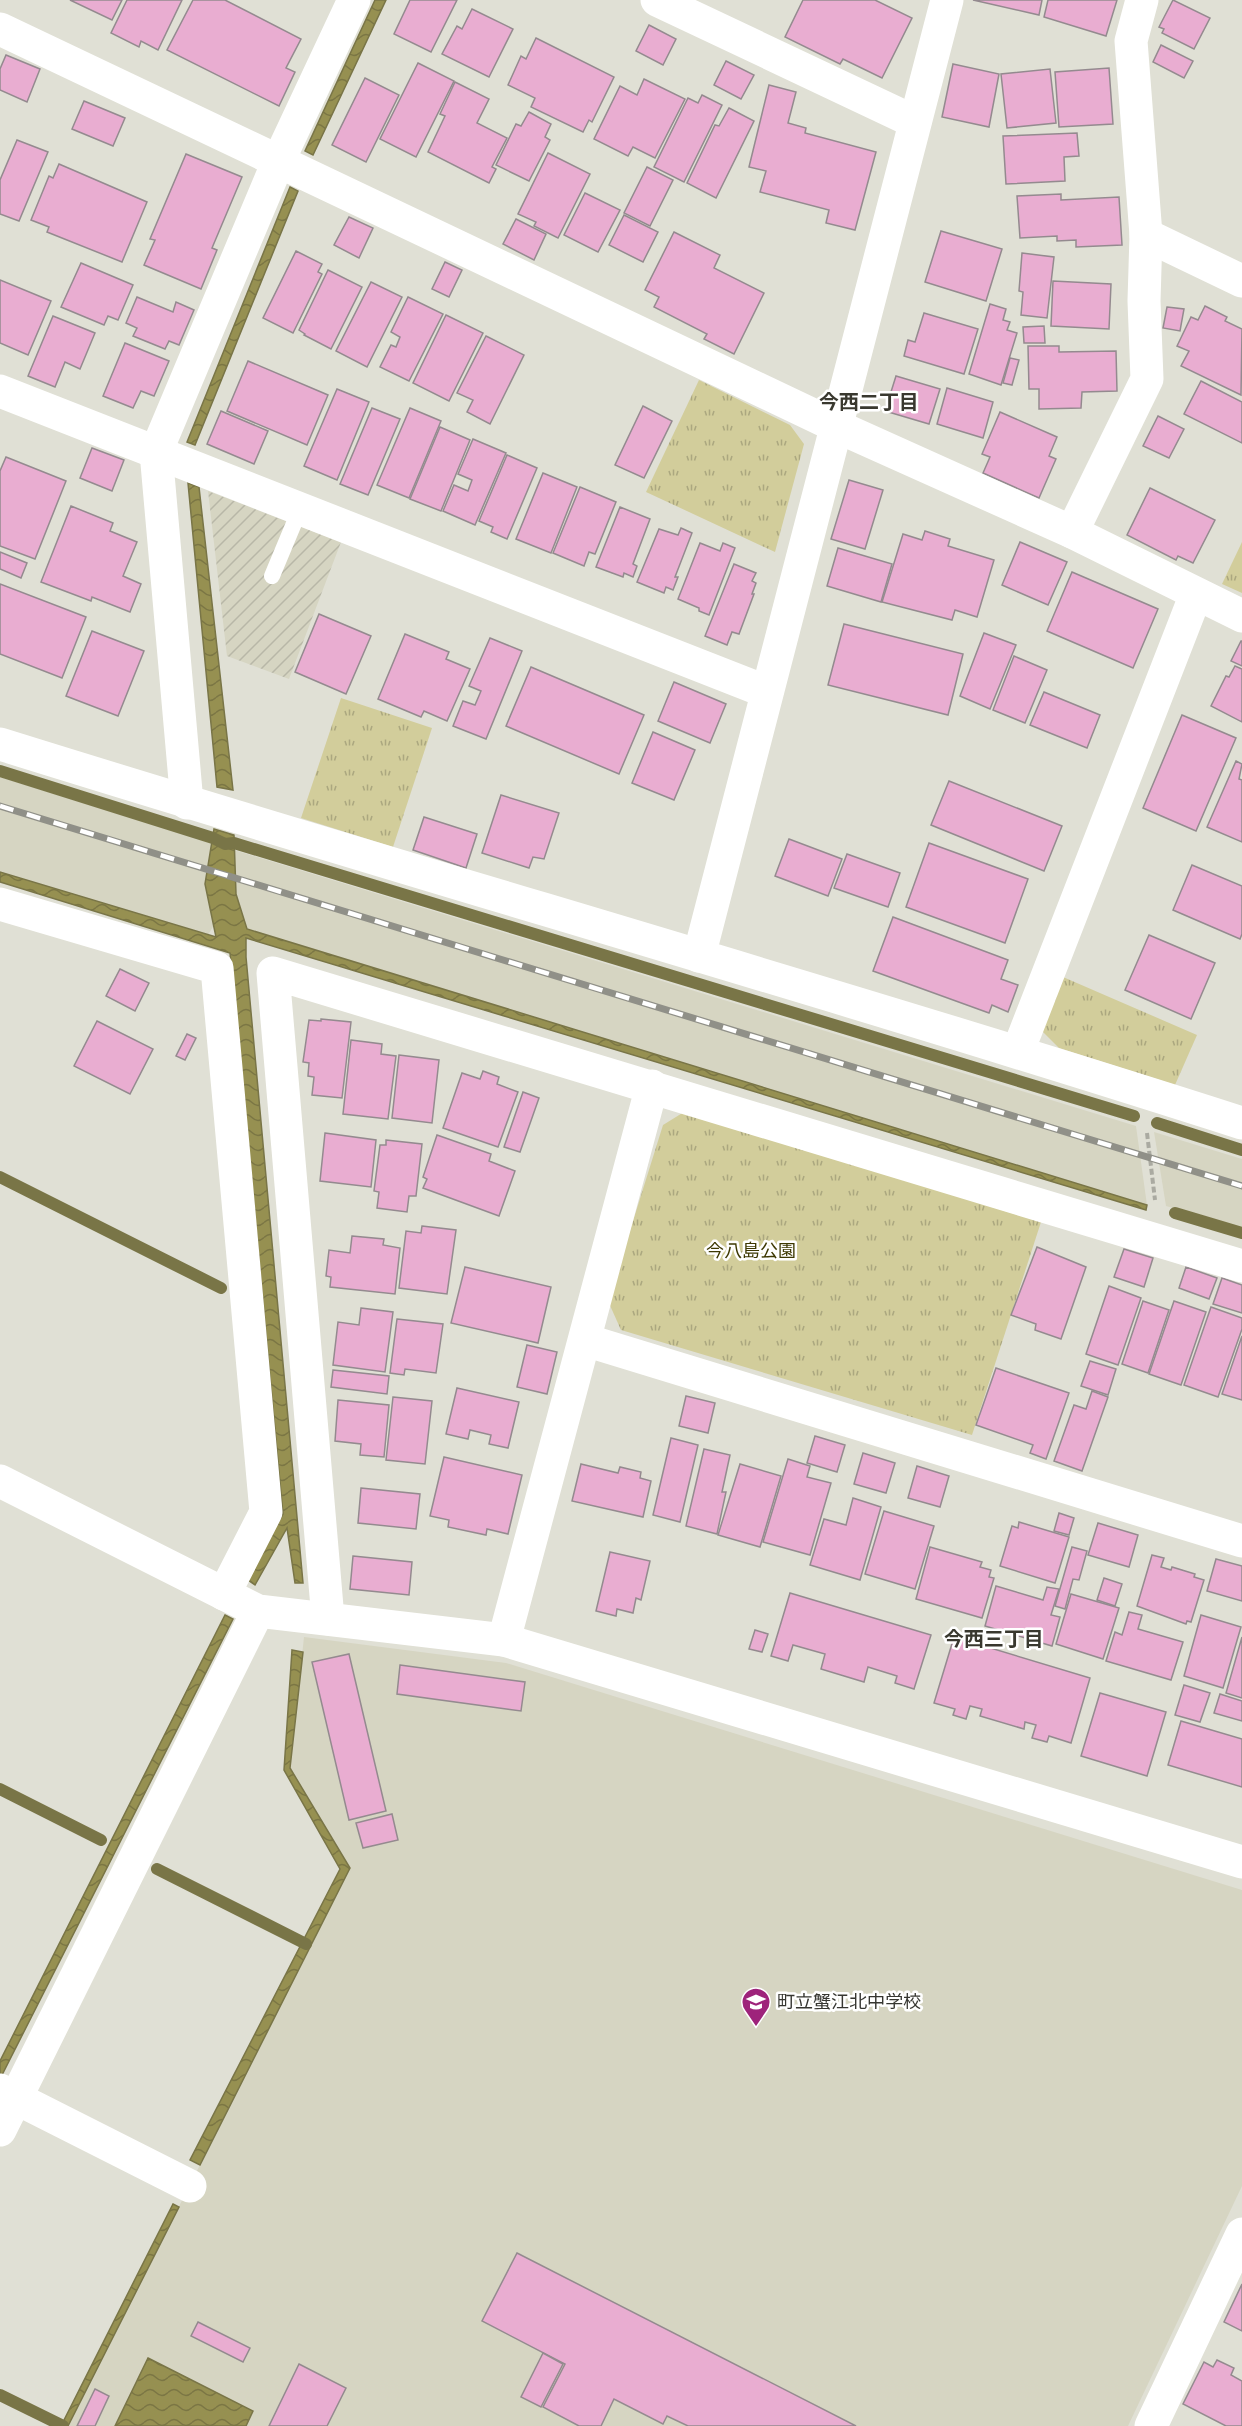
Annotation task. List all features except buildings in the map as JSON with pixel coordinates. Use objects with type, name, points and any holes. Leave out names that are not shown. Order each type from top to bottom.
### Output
[{"type":"street","points":[[187,802],[156,452],[278,162],[354,0]]},
{"type":"street","points":[[657,0],[915,122]]},
{"type":"street","points":[[699,956],[947,0]]},
{"type":"street","points":[[1072,532],[1147,379],[1144,301],[1146,235],[1131,41],[1142,0]]},
{"type":"street","points":[[0,29],[836,426],[1072,532],[1242,616]]},
{"type":"street","points":[[1146,235],[1242,281]]},
{"type":"street","points":[[0,391],[767,692]]},
{"type":"street","points":[[1018,1052],[1196,594]]},
{"type":"street","points":[[0,744],[1018,1052],[1242,1123]]},
{"type":"street","points":[[0,904],[217,968],[266,1512],[224,1593]]},
{"type":"street","points":[[328,1619],[273,973],[1242,1266]]},
{"type":"street","points":[[504,1640],[652,1086]]},
{"type":"street","points":[[585,1340],[1242,1541]]},
{"type":"street","points":[[0,1481],[258,1611],[504,1640],[1242,1862]]},
{"type":"street","points":[[0,2130],[8,2094],[258,1611]]},
{"type":"street","points":[[8,2094],[190,2186]]},
{"type":"street","points":[[1151,2426],[1242,2234]]},
{"type":"lane","points":[[272,576],[300,509]]},
{"type":"path","points":[[1141,1091],[1160,1241]]},
{"type":"shaded area","points":[[208,491],[341,542],[289,679],[227,656]]},
{"type":"shaded area","points":[[0,777],[212,843],[205,884],[214,925],[208,935],[0,872]]},
{"type":"shaded area","points":[[234,850],[1136,1126],[1147,1205],[247,929],[236,894]]},
{"type":"shaded area","points":[[1154,1132],[1242,1159],[1242,1228],[1166,1206]]},
{"type":"shaded area","name":"町立蟹江北中学校","points":[[304,1637],[506,1663],[1242,1890],[1242,2186],[1128,2426],[68,2426],[350,1868],[290,1768]]},
{"type":"green space","points":[[699,380],[790,425],[804,444],[775,552],[646,492]]},
{"type":"green space","points":[[1242,542],[1242,593],[1222,584]]},
{"type":"green space","points":[[341,698],[432,728],[393,847],[301,818]]},
{"type":"green space","points":[[1063,977],[1197,1035],[1175,1085],[1059,1048],[1042,1031]]},
{"type":"green space","name":"今八島公園","points":[[684,1112],[1041,1222],[972,1435],[621,1330],[608,1301],[663,1125]]},
{"type":"water","points":[[375,0],[386,0],[313,155],[305,151]]},
{"type":"water","points":[[290,187],[298,191],[195,445],[187,442]]},
{"type":"water","points":[[188,483],[199,487],[233,790],[217,787]]},
{"type":"water","points":[[214,829],[234,835],[236,894],[247,929],[1147,1205],[1146,1210],[246,938],[303,1583],[295,1583],[287,1528],[255,1585],[245,1578],[283,1514],[230,953],[0,882],[0,872],[216,937],[205,884]]},
{"type":"water","points":[[225,1615],[233,1619],[2,2075],[0,2074],[0,2061]]},
{"type":"water","points":[[292,1650],[303,1652],[290,1768],[350,1868],[200,2165],[190,2160],[340,1869],[284,1770]]},
{"type":"water","points":[[173,2204],[179,2207],[68,2426],[61,2426]]},
{"type":"water","points":[[148,2358],[253,2411],[246,2426],[115,2426]]},
{"type":"waterway","points":[[0,771],[213,838],[225,844],[234,843],[1134,1116]]},
{"type":"waterway","points":[[1157,1123],[1242,1150]]},
{"type":"waterway","points":[[0,1177],[221,1288]]},
{"type":"waterway","points":[[1175,1213],[1242,1233]]},
{"type":"waterway","points":[[0,1789],[101,1840]]},
{"type":"waterway","points":[[157,1869],[306,1944]]},
{"type":"waterway","points":[[0,2395],[63,2426]]},
{"type":"railway","points":[[0,806],[1242,1186]]},
{"type":"place","name":"町立蟹江北中学校","points":[[756,2028]]},
{"type":"district","name":"今西二丁目","points":[[869,402]]},
{"type":"district","name":"今西三丁目","points":[[994,1639]]}]
